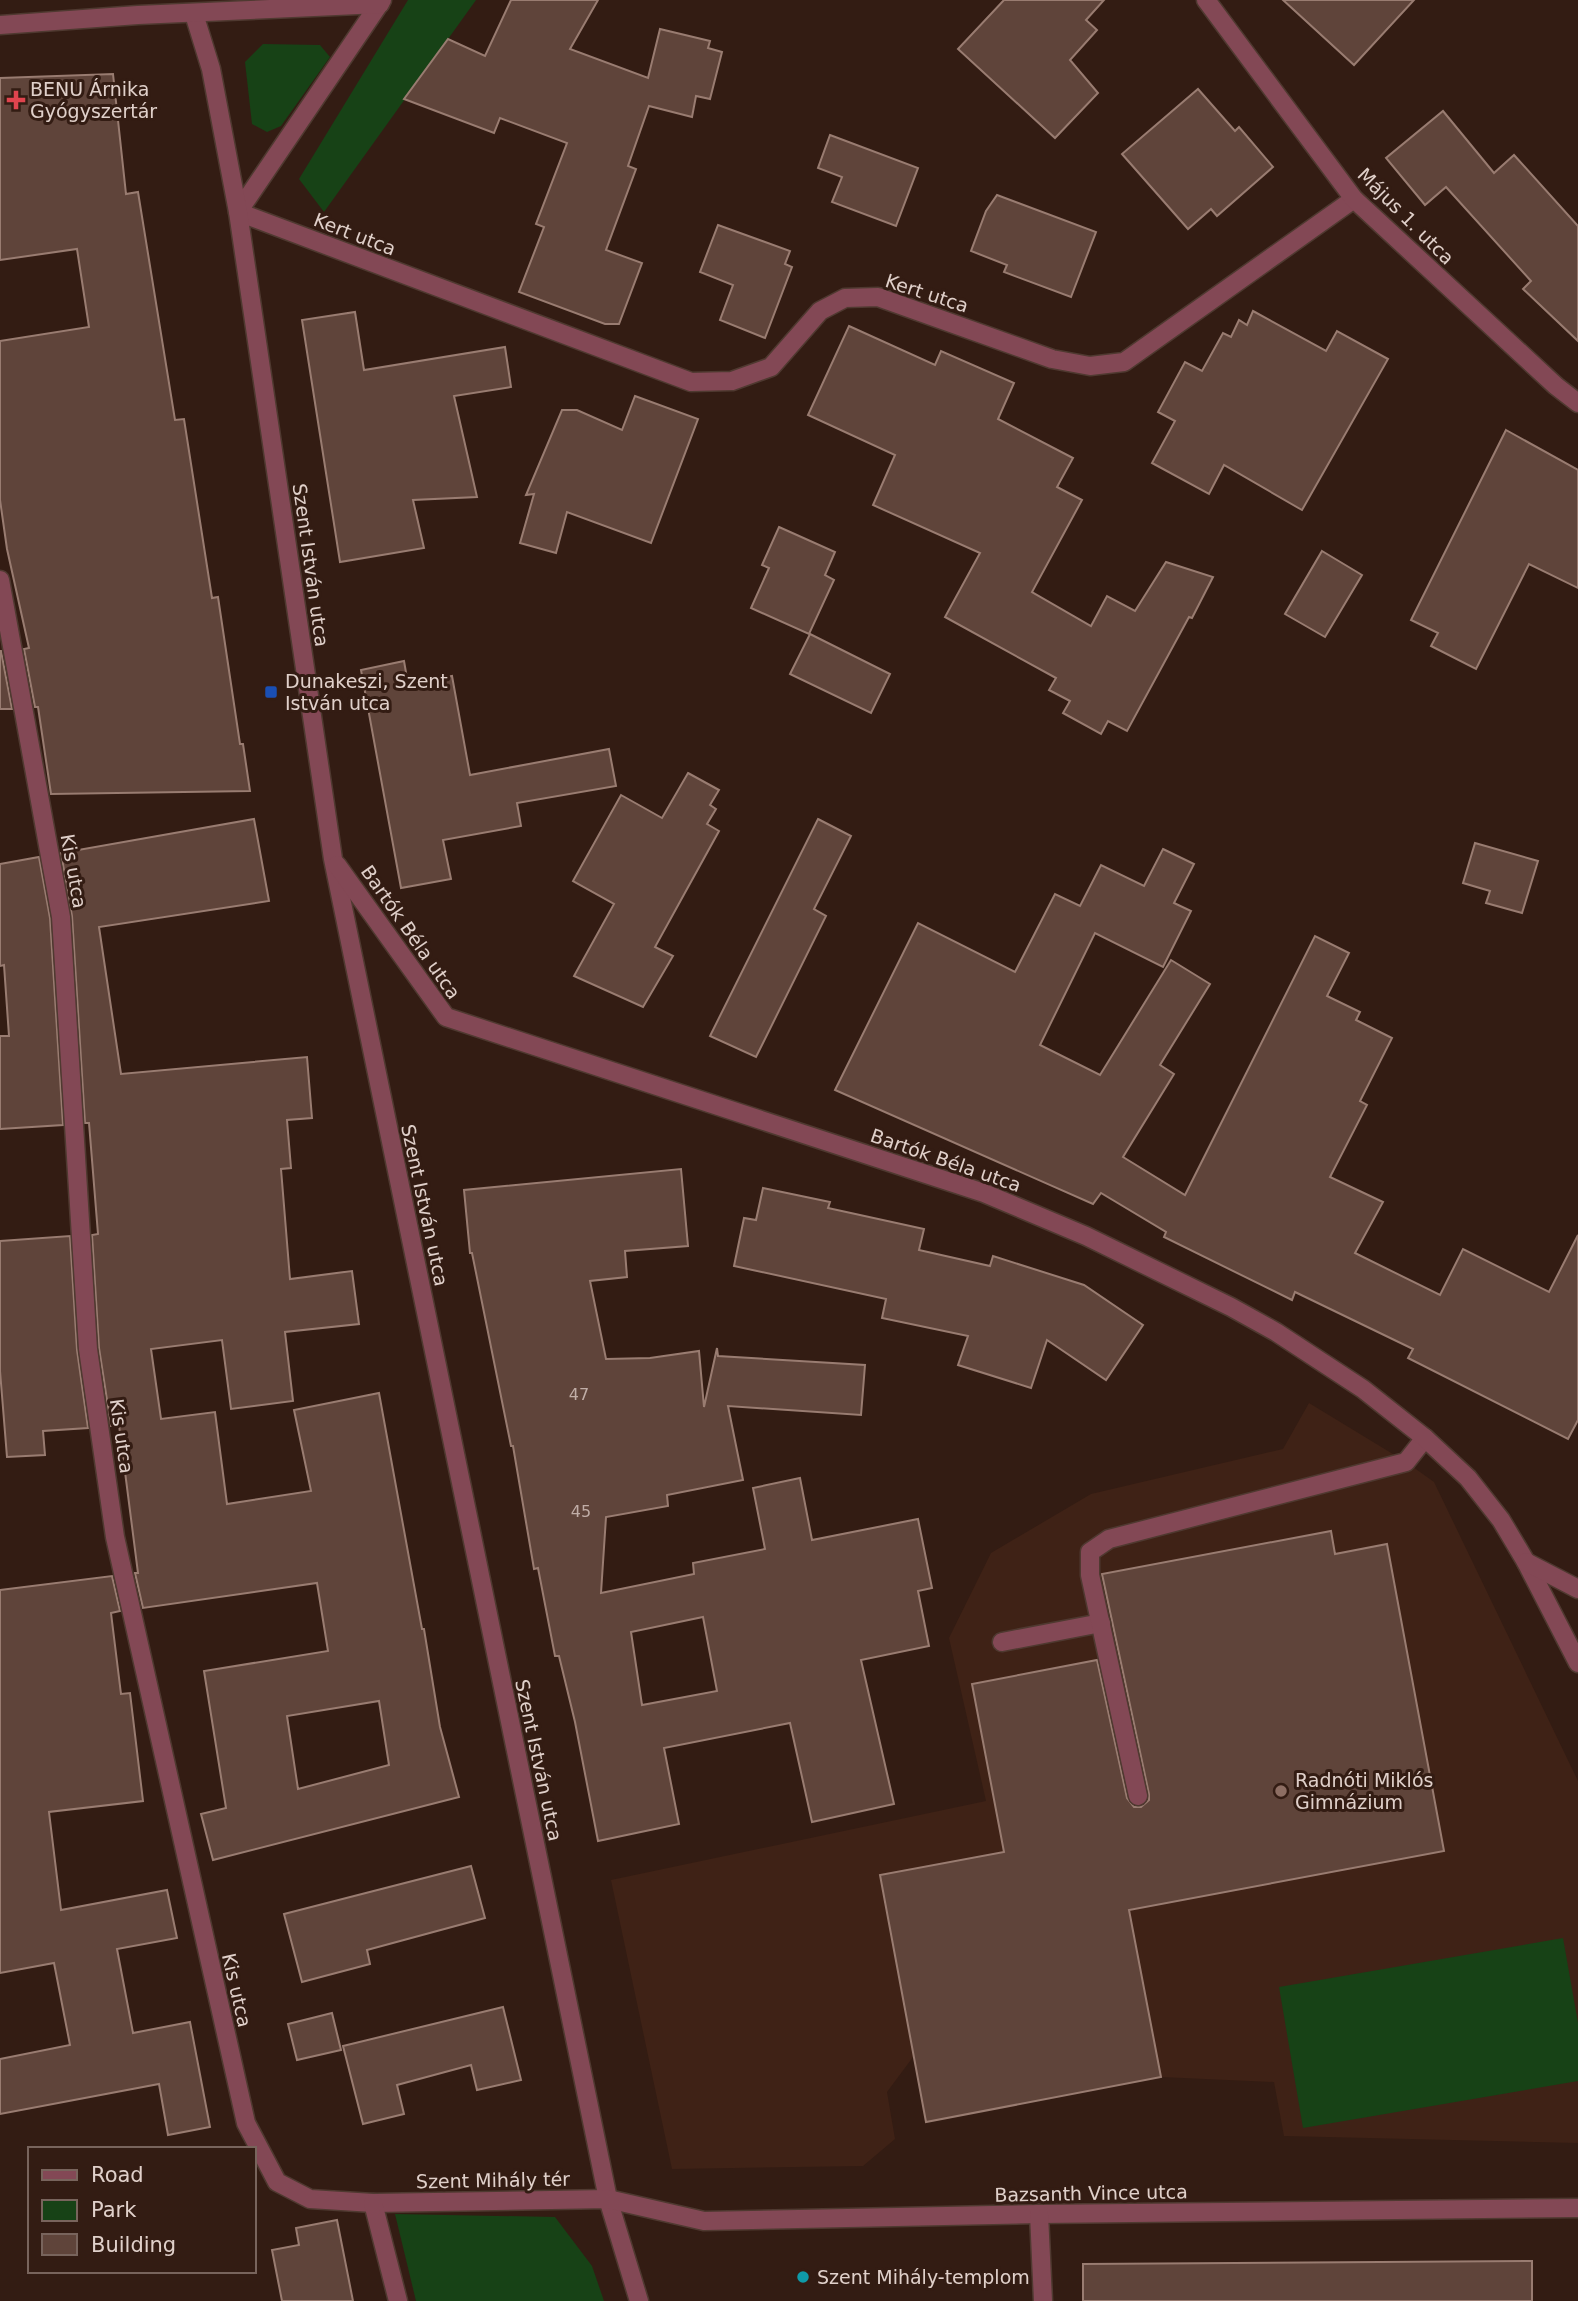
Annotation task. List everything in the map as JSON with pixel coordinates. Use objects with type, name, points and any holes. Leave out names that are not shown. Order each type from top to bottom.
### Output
[{"type":"street","name":"Május 1. utca","points":[[1206,0],[1354,199],[1556,386],[1578,403]]},
{"type":"street","points":[[0,25],[381,2]]},
{"type":"street","points":[[238,212],[381,2]]},
{"type":"street","name":"Szent István utca","points":[[194,14],[211,69],[238,212],[333,859],[608,2199]]},
{"type":"street","name":"Kert utca","points":[[238,212],[691,382],[732,381],[771,367],[820,311],[845,298],[878,297],[1052,359],[1090,366],[1124,362],[1354,199]]},
{"type":"street","name":"Kis utca","points":[[0,580],[61,917],[88,1349],[115,1536],[246,2123],[277,2182],[310,2199],[373,2203]]},
{"type":"street","name":"Bartók Béla utca","points":[[333,859],[446,1017],[984,1193],[1086,1236],[1276,1332],[1363,1389],[1468,1478],[1501,1520],[1578,1662]]},
{"type":"street","points":[[1138,1796],[1090,1575],[1090,1552],[1109,1539],[1406,1462],[1424,1438]]},
{"type":"street","points":[[1526,1562],[1578,1589]]},
{"type":"street","points":[[1002,1642],[1101,1623]]},
{"type":"street","points":[[608,2199],[639,2301]]},
{"type":"street","name":"Szent Mihály tér","points":[[373,2203],[608,2199]]},
{"type":"street","name":"Bazsanth Vince utca","points":[[608,2199],[704,2221],[1578,2208]]},
{"type":"street","points":[[373,2203],[398,2301]]},
{"type":"street","points":[[1039,2214],[1043,2301]]},
{"type":"shaded area","name":"Radnóti Miklós Gimnázium","points":[[1309,1403],[1434,1482],[1578,1781],[1578,2143],[1284,2136],[1274,2082],[1161,2077],[926,2122],[913,2057],[887,2092],[895,2139],[863,2166],[672,2169],[611,1880],[986,1801],[949,1638],[991,1553],[1091,1494],[1283,1449]]},
{"type":"green space","points":[[408,0],[476,0],[324,212],[299,179]]},
{"type":"green space","points":[[263,44],[320,45],[330,57],[281,126],[267,132],[252,124],[245,62]]},
{"type":"green space","points":[[1563,1938],[1578,2023],[1578,2081],[1303,2128],[1279,1987]]},
{"type":"green space","points":[[395,2214],[555,2217],[592,2266],[604,2301],[416,2301]]},
{"type":"building","points":[[511,0],[598,0],[570,49],[648,78],[660,29],[710,41],[708,48],[722,52],[710,99],[696,96],[692,117],[649,106],[628,166],[636,169],[606,250],[642,263],[619,324],[605,324],[519,292],[544,227],[536,224],[567,143],[500,118],[494,133],[404,99],[448,39],[485,56]]},
{"type":"building","points":[[1004,0],[1104,0],[1086,20],[1097,30],[1070,60],[1098,93],[1055,138],[958,49]]},
{"type":"building","points":[[1283,0],[1414,0],[1354,65]]},
{"type":"building","points":[[113,74],[126,194],[138,192],[175,420],[184,419],[212,598],[218,597],[240,744],[243,744],[250,791],[51,794],[38,707],[35,707],[24,649],[29,648],[7,549],[0,500],[0,341],[89,327],[77,249],[0,260],[0,78]]},
{"type":"building","points":[[1198,89],[1235,131],[1239,127],[1273,167],[1217,216],[1211,209],[1188,229],[1122,154]]},
{"type":"building","points":[[1443,111],[1494,173],[1514,155],[1578,226],[1578,341],[1523,289],[1531,281],[1446,187],[1425,205],[1386,158]]},
{"type":"building","points":[[830,135],[918,168],[896,226],[832,202],[842,177],[818,168]]},
{"type":"building","points":[[997,195],[1096,232],[1071,297],[1004,272],[1007,265],[971,251],[986,211]]},
{"type":"building","points":[[718,225],[790,251],[785,264],[792,267],[765,338],[720,320],[733,285],[700,272]]},
{"type":"building","points":[[1253,311],[1326,351],[1337,331],[1388,359],[1302,510],[1224,465],[1209,494],[1152,463],[1175,421],[1158,412],[1185,362],[1202,371],[1223,333],[1231,337],[1239,320],[1247,325]]},
{"type":"building","points":[[355,312],[364,370],[505,347],[511,387],[454,396],[477,497],[413,500],[424,548],[340,562],[302,320]]},
{"type":"building","points":[[849,326],[935,365],[941,351],[1014,383],[998,419],[1073,458],[1057,487],[1082,500],[1032,592],[1091,626],[1107,596],[1135,611],[1166,562],[1213,577],[1127,731],[1108,721],[1101,734],[1063,713],[1070,701],[1049,690],[1056,678],[945,617],[980,553],[873,505],[895,455],[808,415]]},
{"type":"building","points":[[635,396],[698,419],[651,543],[567,512],[556,553],[520,543],[534,494],[526,495],[562,410],[577,410],[622,430]]},
{"type":"building","points":[[1506,430],[1578,470],[1578,588],[1529,564],[1476,669],[1431,646],[1438,633],[1411,620]]},
{"type":"building","points":[[779,527],[835,552],[825,575],[834,580],[809,634],[751,608],[769,568],[762,565]]},
{"type":"building","points":[[1322,551],[1362,575],[1325,637],[1285,614]]},
{"type":"building","points":[[810,634],[890,674],[871,713],[790,674]]},
{"type":"building","points":[[1,651],[12,709],[0,709]]},
{"type":"building","points":[[404,661],[408,684],[452,676],[470,775],[609,749],[616,786],[517,803],[521,826],[443,840],[451,879],[401,888],[361,670]]},
{"type":"building","points":[[688,773],[719,790],[710,805],[716,809],[707,824],[719,831],[655,947],[673,956],[643,1007],[574,976],[614,904],[573,881],[621,795],[662,818]]},
{"type":"building","points":[[254,819],[269,901],[99,927],[121,1074],[307,1057],[312,1118],[287,1120],[291,1168],[281,1169],[290,1279],[352,1271],[359,1324],[285,1332],[293,1401],[231,1409],[222,1340],[151,1349],[161,1419],[215,1412],[227,1504],[311,1491],[294,1410],[379,1393],[440,1727],[459,1797],[213,1860],[201,1814],[226,1808],[204,1671],[328,1651],[317,1583],[143,1608],[135,1573],[138,1573],[119,1425],[111,1426],[99,1348],[92,1235],[98,1234],[89,1123],[85,1123],[72,916],[61,853]],"holes":[[[379,1701],[389,1765],[298,1789],[287,1716]]]},
{"type":"building","points":[[818,819],[851,836],[814,909],[826,916],[756,1057],[710,1036]]},
{"type":"building","points":[[1475,843],[1538,861],[1522,913],[1486,903],[1490,891],[1463,883]]},
{"type":"building","points":[[1163,849],[1194,864],[1174,903],[1191,911],[1163,967],[1095,933],[1040,1045],[1100,1075],[1171,960],[1210,984],[1160,1065],[1174,1074],[1123,1157],[1185,1195],[1315,936],[1349,953],[1327,996],[1360,1012],[1356,1020],[1392,1038],[1360,1101],[1367,1105],[1330,1177],[1383,1202],[1355,1253],[1440,1295],[1463,1249],[1549,1292],[1578,1235],[1578,1420],[1568,1439],[1408,1358],[1413,1349],[1295,1292],[1292,1300],[1164,1237],[1166,1232],[1101,1193],[1093,1204],[835,1090],[918,923],[1015,972],[1055,894],[1080,906],[1101,865],[1144,886]]},
{"type":"building","points":[[39,857],[50,918],[63,1125],[0,1129],[0,1036],[9,1036],[4,965],[0,966],[0,864]]},
{"type":"building","points":[[681,1169],[688,1246],[625,1251],[627,1277],[590,1281],[606,1359],[650,1358],[699,1351],[704,1407],[717,1348],[718,1356],[865,1365],[861,1415],[728,1406],[743,1480],[667,1495],[668,1506],[606,1517],[601,1593],[694,1574],[693,1563],[765,1549],[753,1488],[800,1478],[812,1540],[918,1519],[932,1588],[918,1591],[929,1646],[861,1660],[894,1804],[812,1822],[790,1723],[664,1748],[679,1824],[598,1841],[575,1722],[559,1656],[555,1656],[538,1568],[534,1569],[513,1446],[470,1253],[464,1190]],"holes":[[[703,1617],[717,1691],[642,1705],[631,1632]]]},
{"type":"building","points":[[763,1188],[830,1202],[828,1208],[924,1229],[919,1250],[990,1266],[993,1256],[1084,1285],[1143,1325],[1106,1380],[1047,1340],[1031,1388],[958,1365],[968,1336],[882,1318],[886,1299],[734,1266],[744,1218],[756,1220]]},
{"type":"building","points":[[70,1236],[77,1350],[88,1428],[43,1431],[45,1455],[7,1457],[0,1371],[0,1241]]},
{"type":"building","points":[[1331,1531],[1335,1554],[1387,1544],[1444,1851],[1129,1910],[1161,2077],[926,2122],[880,1875],[1004,1852],[972,1684],[1097,1660],[1127,1798],[1134,1807],[1141,1807],[1149,1800],[1149,1794],[1102,1574]]},
{"type":"building","points":[[112,1576],[120,1611],[111,1613],[121,1694],[130,1693],[143,1801],[49,1812],[61,1910],[167,1890],[177,1938],[117,1949],[133,2033],[190,2022],[210,2127],[168,2135],[159,2084],[0,2114],[0,2059],[70,2045],[54,1963],[0,1973],[0,1590]]},
{"type":"building","points":[[471,1866],[485,1918],[367,1950],[370,1964],[302,1982],[284,1914]]},
{"type":"building","points":[[503,2007],[521,2080],[477,2090],[471,2065],[397,2085],[404,2114],[363,2124],[343,2046]]},
{"type":"building","points":[[332,2013],[341,2050],[297,2060],[288,2024]]},
{"type":"building","points":[[337,2220],[353,2301],[282,2301],[272,2250],[299,2245],[296,2228]]},
{"type":"building","points":[[1532,2261],[1532,2301],[1083,2301],[1083,2264]]},
{"type":"place","name":"BENU Árnika Gyógyszertár","points":[[16,100]]},
{"type":"place","name":"Dunakeszi, Szent István utca","points":[[271,692]]},
{"type":"place","name":"Radnóti Miklós Gimnázium","points":[[1281,1791]]},
{"type":"place","name":"Szent Mihály-templom","points":[[803,2277]]}]
